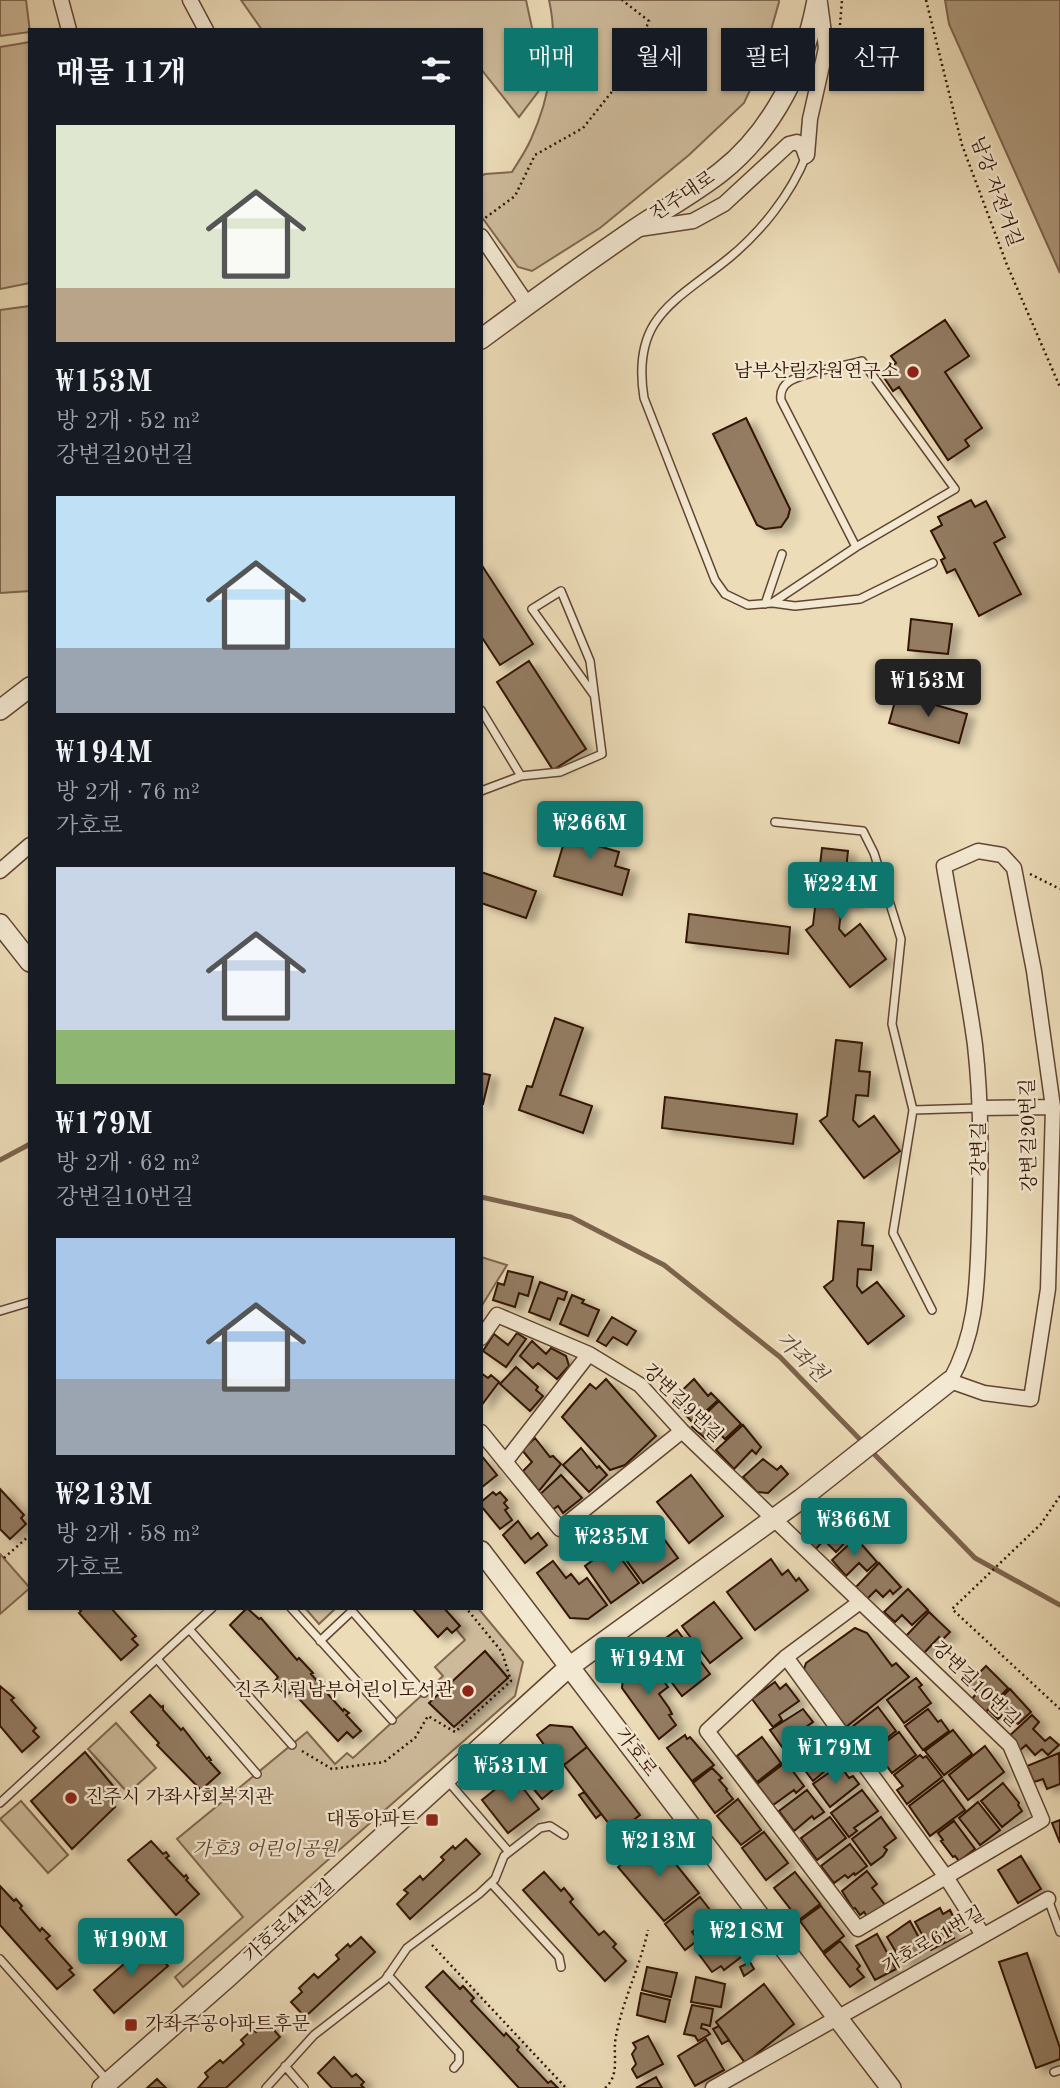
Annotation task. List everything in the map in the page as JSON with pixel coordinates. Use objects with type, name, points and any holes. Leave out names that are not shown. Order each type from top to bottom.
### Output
[{"type":"street","points":[[61,0],[68,28]]},
{"type":"street","points":[[190,0],[205,28]]},
{"type":"street","points":[[807,156],[810,119],[827,48],[818,0]]},
{"type":"street","name":"진주대로","points":[[483,337],[527,304],[721,172],[752,142],[776,109],[802,60],[818,0]]},
{"type":"street","points":[[634,230],[693,221],[724,204],[789,144],[797,142],[807,156]]},
{"type":"street","points":[[483,239],[527,304]]},
{"type":"street","points":[[0,710],[28,689]]},
{"type":"street","points":[[0,871],[28,847]]},
{"type":"street","name":"강변길","points":[[774,1519],[950,1381],[961,1360],[976,1304],[980,1189],[979,1108],[975,1046],[944,866],[978,850],[1002,855],[1014,868]]},
{"type":"street","name":"강변길20번길","points":[[950,1381],[984,1393],[1031,1399],[1048,1289],[1053,1107],[1034,971],[1014,868]]},
{"type":"street","points":[[0,924],[28,959]]},
{"type":"street","points":[[979,1108],[1053,1107]]},
{"type":"street","name":"강변길9번길","points":[[483,1335],[498,1315],[589,1354],[640,1385],[682,1431],[774,1519]]},
{"type":"street","points":[[505,1462],[589,1354]]},
{"type":"street","points":[[483,1434],[560,1529],[682,1431]]},
{"type":"street","points":[[569,1667],[774,1519]]},
{"type":"street","name":"강변길10번길","points":[[774,1519],[1010,1745],[1042,1819],[858,1929],[707,1731],[786,1657]]},
{"type":"street","name":"가호로","points":[[483,1554],[891,2088]]},
{"type":"street","points":[[860,1602],[786,1657],[946,1877],[983,1935]]},
{"type":"street","name":"가호로44번길","points":[[105,2085],[447,1780],[569,1667]]},
{"type":"street","name":"가호로61번길","points":[[713,2088],[1048,1899]]},
{"type":"lane","points":[[807,156],[798,177],[766,220],[731,257],[662,312],[647,334],[641,363],[644,398],[715,580],[725,594],[748,605],[768,603],[795,606],[860,599],[933,563]]},
{"type":"lane","points":[[768,603],[955,489],[862,361],[796,378],[784,386],[780,393],[781,400],[856,547]]},
{"type":"lane","points":[[768,603],[782,554]]},
{"type":"lane","points":[[483,790],[521,776],[560,772],[602,754],[590,661],[561,591],[532,609],[594,695]]},
{"type":"lane","points":[[483,713],[521,776]]},
{"type":"lane","points":[[775,822],[863,831],[874,853],[901,939],[892,1024],[913,1110],[893,1233],[932,1310]]},
{"type":"lane","points":[[913,1110],[979,1108]]},
{"type":"lane","points":[[0,1311],[28,1303]]},
{"type":"lane","points":[[0,1803],[210,1610]]},
{"type":"lane","points":[[293,1610],[392,1720]]},
{"type":"lane","points":[[320,1641],[352,1611],[424,1693]]},
{"type":"lane","points":[[190,1629],[292,1745]]},
{"type":"lane","points":[[157,1659],[257,1774]]},
{"type":"lane","points":[[447,1780],[509,1852]]},
{"type":"lane","points":[[267,2088],[314,2035],[385,1980],[407,1948],[491,1883],[504,1856],[540,1828],[550,1826],[564,1835]]},
{"type":"lane","points":[[491,1883],[559,1957],[561,1967]]},
{"type":"lane","points":[[1048,1899],[1060,1932]]},
{"type":"lane","points":[[0,1959],[105,2085]]},
{"type":"lane","points":[[388,1975],[459,2053],[461,2057],[454,2068]]},
{"type":"lane","points":[[285,2066],[304,2088]]},
{"type":"path","points":[[483,220],[515,196],[535,155],[583,128],[626,74],[649,21],[622,0]]},
{"type":"path","name":"남강 자전거길","points":[[926,0],[962,145],[1007,265],[1060,387]]},
{"type":"path","points":[[1014,868],[1060,889]]},
{"type":"path","points":[[1060,1496],[1041,1524],[952,1609],[1060,1709]]},
{"type":"path","points":[[4,1558],[28,1537]]},
{"type":"path","points":[[292,1745],[332,1769],[354,1768],[384,1762],[415,1738],[428,1716],[455,1732],[512,1681],[502,1651],[468,1610]]},
{"type":"path","points":[[605,2088],[615,2070],[615,2040],[624,1998],[643,1953],[648,1930]]},
{"type":"path","points":[[423,1935],[565,2088]]},
{"type":"green space","points":[[0,0],[26,0],[28,32],[0,36]]},
{"type":"green space","points":[[241,0],[526,0],[532,28],[504,28],[504,91],[539,91],[519,117],[483,72],[483,28],[261,28]]},
{"type":"green space","points":[[549,0],[779,0],[772,28],[721,28],[721,91],[750,91],[744,103],[689,155],[600,228],[532,271],[518,267],[483,219],[483,175],[512,172],[538,123],[547,91],[598,91],[598,28],[553,28]]},
{"type":"green space","points":[[28,42],[28,283],[0,289],[0,47]]},
{"type":"green space","points":[[28,306],[28,591],[0,593],[0,310]]},
{"type":"green space","points":[[483,1258],[507,1265],[483,1304]]},
{"type":"green space","points":[[0,1554],[28,1586],[28,1590],[0,1614]]},
{"type":"green space","points":[[307,1610],[334,1610],[319,1624]]},
{"type":"green space","name":"가호3 어린이공원","points":[[441,1610],[480,1610],[523,1662],[515,1696],[183,1987],[175,1977],[243,1917],[177,1839],[307,1732],[335,1764],[347,1753],[353,1758],[443,1676],[435,1667],[465,1640]]},
{"type":"green space","points":[[116,1723],[156,1768],[128,1793],[88,1749]]},
{"type":"green space","points":[[21,1801],[68,1855],[48,1873],[0,1819]]},
{"type":"shaded area","points":[[945,0],[1060,0],[1060,273],[949,24]]},
{"type":"building","points":[[945,320],[969,356],[945,372],[982,428],[965,440],[969,446],[948,460],[899,387],[893,391],[881,373],[896,363],[891,356]]},
{"type":"building","points":[[746,418],[790,509],[781,527],[765,529],[757,525],[713,434]]},
{"type":"building","points":[[971,500],[975,507],[986,501],[1005,537],[994,543],[1021,594],[979,616],[955,569],[947,573],[941,560],[945,558],[931,531],[942,525],[938,517]]},
{"type":"building","points":[[483,567],[533,644],[500,665],[483,639]]},
{"type":"building","points":[[911,619],[952,624],[948,654],[908,650]]},
{"type":"building","points":[[529,661],[586,749],[553,770],[497,682]]},
{"type":"building","points":[[897,694],[967,714],[959,743],[889,723]]},
{"type":"building","points":[[570,822],[600,830],[595,845],[619,852],[615,866],[629,870],[622,895],[554,876]]},
{"type":"building","points":[[822,848],[848,851],[845,879],[856,880],[854,905],[842,903],[839,929],[845,936],[860,924],[886,959],[850,987],[806,930],[813,925]]},
{"type":"building","points":[[483,873],[536,891],[526,918],[483,904]]},
{"type":"building","points":[[689,914],[790,927],[788,954],[686,942]]},
{"type":"building","points":[[555,1018],[583,1028],[560,1095],[592,1106],[583,1133],[519,1110],[527,1086],[532,1087]]},
{"type":"building","points":[[836,1040],[862,1043],[859,1071],[870,1072],[868,1096],[856,1095],[853,1120],[859,1127],[874,1116],[900,1151],[864,1178],[820,1121],[827,1116]]},
{"type":"building","points":[[483,1073],[490,1075],[483,1104]]},
{"type":"building","points":[[665,1097],[797,1114],[793,1144],[662,1128]]},
{"type":"building","points":[[838,1221],[864,1223],[862,1245],[873,1246],[871,1270],[858,1269],[857,1286],[862,1293],[877,1282],[904,1316],[868,1344],[824,1287],[833,1280]]},
{"type":"building","points":[[508,1271],[533,1277],[528,1296],[519,1293],[515,1307],[493,1300],[498,1283],[504,1285]]},
{"type":"building","points":[[540,1282],[567,1292],[564,1300],[558,1298],[550,1320],[529,1312]]},
{"type":"building","points":[[572,1295],[584,1300],[582,1303],[599,1310],[588,1336],[560,1324]]},
{"type":"building","points":[[612,1317],[636,1331],[627,1345],[613,1337],[606,1346],[597,1341]]},
{"type":"building","points":[[517,1333],[526,1339],[506,1367],[483,1351],[494,1334],[508,1345]]},
{"type":"building","points":[[532,1341],[546,1354],[551,1348],[566,1356],[569,1366],[557,1379],[538,1363],[533,1368],[520,1356]]},
{"type":"building","points":[[516,1367],[538,1387],[536,1390],[543,1396],[530,1411],[500,1384]]},
{"type":"building","points":[[483,1374],[488,1378],[491,1375],[499,1382],[483,1403]]},
{"type":"building","points":[[606,1379],[656,1436],[625,1465],[610,1470],[562,1417],[590,1384],[596,1389]]},
{"type":"building","points":[[694,1379],[708,1396],[711,1393],[718,1400],[693,1423],[672,1400]]},
{"type":"building","points":[[719,1401],[741,1424],[725,1439],[716,1430],[706,1439],[692,1427]]},
{"type":"building","points":[[743,1425],[761,1447],[756,1454],[752,1450],[734,1469],[716,1450]]},
{"type":"building","points":[[535,1438],[550,1457],[553,1456],[561,1464],[539,1491],[523,1471],[532,1462],[522,1450]]},
{"type":"building","points":[[581,1448],[597,1468],[599,1466],[607,1475],[589,1492],[563,1465]]},
{"type":"building","points":[[483,1458],[497,1475],[483,1486]]},
{"type":"building","points":[[763,1459],[777,1470],[781,1466],[788,1474],[768,1493],[757,1492],[743,1477]]},
{"type":"building","points":[[561,1475],[582,1498],[563,1513],[558,1506],[551,1511],[538,1496]]},
{"type":"building","points":[[691,1475],[723,1516],[689,1543],[657,1502]]},
{"type":"building","points":[[0,1489],[24,1515],[21,1518],[26,1524],[10,1539],[0,1529]]},
{"type":"building","points":[[493,1492],[496,1495],[500,1492],[507,1500],[504,1503],[508,1508],[505,1510],[512,1520],[500,1529],[483,1508],[483,1500]]},
{"type":"building","points":[[828,1509],[853,1534],[836,1552],[824,1540],[815,1550],[805,1539],[805,1526]]},
{"type":"building","points":[[518,1521],[531,1539],[538,1533],[547,1545],[525,1563],[503,1535]]},
{"type":"building","points":[[653,1524],[678,1558],[643,1583],[618,1549],[626,1544],[624,1542]]},
{"type":"building","points":[[856,1538],[877,1562],[867,1571],[859,1563],[846,1576],[832,1560]]},
{"type":"building","points":[[612,1546],[639,1583],[611,1603],[585,1566]]},
{"type":"building","points":[[771,1559],[782,1575],[788,1570],[796,1581],[799,1578],[808,1590],[755,1630],[727,1592]]},
{"type":"building","points":[[553,1561],[566,1578],[571,1574],[579,1584],[587,1578],[607,1605],[588,1619],[570,1618],[537,1573]]},
{"type":"building","points":[[879,1563],[901,1587],[893,1594],[890,1590],[883,1597],[876,1590],[866,1600],[855,1588]]},
{"type":"building","points":[[908,1589],[928,1610],[912,1625],[902,1615],[895,1622],[884,1612]]},
{"type":"building","points":[[714,1602],[742,1638],[710,1663],[682,1626]]},
{"type":"building","points":[[113,1610],[136,1636],[132,1639],[138,1645],[121,1660],[79,1613]]},
{"type":"building","points":[[245,1610],[261,1618],[297,1660],[299,1658],[313,1673],[311,1674],[324,1689],[329,1691],[326,1692],[343,1711],[344,1709],[349,1713],[346,1715],[361,1731],[353,1738],[347,1732],[338,1741],[292,1691],[288,1694],[275,1681],[278,1677],[230,1625]]},
{"type":"building","points":[[414,1610],[446,1610],[460,1626],[452,1633],[447,1628],[438,1637]]},
{"type":"building","points":[[929,1612],[950,1632],[942,1640],[939,1637],[923,1654],[905,1637]]},
{"type":"building","points":[[855,1628],[867,1633],[892,1666],[896,1663],[909,1677],[846,1727],[805,1676],[804,1669],[806,1663]]},
{"type":"building","points":[[677,1630],[710,1674],[682,1696],[648,1651]]},
{"type":"building","name":"진주시립남부어린이도서관","points":[[485,1651],[508,1678],[454,1727],[429,1703]]},
{"type":"building","points":[[634,1661],[641,1671],[651,1664],[668,1687],[659,1694],[676,1725],[659,1739],[622,1688],[624,1668]]},
{"type":"building","points":[[986,1666],[1008,1688],[984,1714],[970,1701],[977,1693],[968,1684]]},
{"type":"building","points":[[916,1678],[931,1703],[904,1723],[887,1700]]},
{"type":"building","points":[[775,1682],[780,1689],[786,1684],[799,1701],[779,1715],[782,1720],[773,1727],[752,1699]]},
{"type":"building","points":[[0,1686],[14,1698],[11,1700],[36,1728],[33,1731],[39,1737],[22,1752],[0,1726]]},
{"type":"building","points":[[1010,1689],[1031,1712],[1018,1724],[1004,1713],[998,1719],[989,1710]]},
{"type":"building","points":[[150,1695],[163,1706],[163,1710],[181,1730],[183,1728],[220,1773],[201,1790],[157,1745],[159,1743],[131,1712]]},
{"type":"building","points":[[878,1707],[896,1731],[877,1746],[867,1732],[856,1741],[848,1730]]},
{"type":"building","points":[[803,1709],[813,1722],[803,1729],[808,1736],[797,1743],[801,1750],[790,1758],[770,1730]]},
{"type":"building","points":[[928,1709],[949,1731],[923,1750],[905,1726]]},
{"type":"building","points":[[1032,1715],[1039,1722],[1033,1729],[1045,1741],[1050,1737],[1059,1745],[1048,1755],[1042,1749],[1035,1755],[1026,1745],[1018,1752],[1007,1738]]},
{"type":"building","points":[[550,1725],[572,1727],[587,1747],[564,1765],[555,1754],[552,1756],[537,1735]]},
{"type":"building","points":[[953,1730],[972,1754],[944,1775],[925,1751]]},
{"type":"building","points":[[899,1732],[916,1755],[892,1773],[875,1750]]},
{"type":"building","points":[[685,1735],[687,1739],[690,1737],[714,1765],[692,1781],[667,1748]]},
{"type":"building","points":[[822,1736],[834,1752],[827,1757],[832,1765],[813,1781],[795,1757]]},
{"type":"building","points":[[762,1737],[781,1763],[757,1782],[737,1756]]},
{"type":"building","points":[[985,1746],[1004,1772],[968,1800],[949,1775]]},
{"type":"building","points":[[587,1747],[640,1815],[616,1833],[564,1765]]},
{"type":"building","name":"진주시 가좌사회복지관","points":[[85,1752],[114,1787],[105,1795],[115,1807],[72,1849],[31,1801]]},
{"type":"building","points":[[1059,1753],[1060,1784],[1047,1789],[1043,1779],[1034,1782],[1027,1766]]},
{"type":"building","points":[[920,1755],[923,1758],[926,1756],[942,1777],[907,1804],[897,1790],[903,1786],[894,1775]]},
{"type":"building","points":[[538,1758],[560,1784],[542,1799],[520,1773]]},
{"type":"building","points":[[786,1762],[804,1786],[773,1805],[757,1784]]},
{"type":"building","points":[[840,1765],[849,1778],[853,1776],[859,1784],[830,1807],[813,1784]]},
{"type":"building","points":[[712,1768],[722,1778],[719,1780],[733,1799],[715,1813],[693,1783]]},
{"type":"building","points":[[513,1775],[539,1809],[508,1833],[482,1800]]},
{"type":"building","points":[[943,1780],[965,1810],[930,1836],[909,1806]]},
{"type":"building","points":[[1003,1783],[1022,1811],[1002,1827],[981,1801]]},
{"type":"building","points":[[807,1790],[824,1812],[814,1819],[812,1816],[794,1831],[779,1811]]},
{"type":"building","points":[[862,1790],[878,1811],[854,1828],[857,1831],[849,1837],[831,1813]]},
{"type":"building","points":[[584,1792],[601,1814],[596,1818],[579,1795]]},
{"type":"building","points":[[738,1799],[761,1830],[741,1845],[717,1816]]},
{"type":"building","points":[[978,1802],[1000,1830],[980,1845],[959,1818]]},
{"type":"building","points":[[830,1817],[846,1838],[817,1860],[801,1838]]},
{"type":"building","points":[[881,1817],[896,1838],[884,1847],[887,1850],[883,1856],[871,1865],[852,1839]]},
{"type":"building","points":[[1060,1820],[1060,1843],[1052,1823]]},
{"type":"building","points":[[954,1821],[975,1849],[959,1861],[941,1841],[943,1840],[938,1833]]},
{"type":"building","points":[[764,1832],[788,1863],[766,1880],[742,1848]]},
{"type":"building","points":[[654,1837],[699,1893],[664,1921],[618,1867]]},
{"type":"building","points":[[466,1839],[480,1854],[410,1919],[397,1904],[408,1893],[404,1890],[420,1876],[423,1880],[444,1860],[441,1857]]},
{"type":"building","points":[[151,1841],[163,1854],[166,1852],[169,1856],[166,1858],[184,1877],[186,1875],[186,1880],[199,1894],[176,1915],[128,1860]]},
{"type":"building","points":[[850,1844],[867,1866],[855,1875],[854,1873],[848,1878],[845,1875],[834,1883],[821,1866]]},
{"type":"building","points":[[1021,1856],[1041,1889],[1018,1903],[998,1870]]},
{"type":"building","points":[[867,1871],[877,1884],[872,1888],[885,1905],[868,1918],[864,1912],[860,1915],[853,1909],[842,1891]]},
{"type":"building","points":[[544,1872],[561,1891],[564,1888],[573,1899],[570,1902],[599,1935],[604,1931],[616,1944],[613,1947],[626,1961],[605,1981],[523,1890]]},
{"type":"building","points":[[795,1872],[820,1904],[799,1920],[774,1888]]},
{"type":"building","points":[[0,1886],[14,1901],[16,1899],[22,1906],[20,1908],[40,1931],[42,1928],[50,1936],[46,1939],[72,1968],[69,1970],[74,1975],[57,1989],[0,1925]]},
{"type":"building","points":[[700,1897],[714,1915],[692,1932],[698,1940],[685,1950],[665,1924]]},
{"type":"building","points":[[821,1906],[844,1936],[823,1952],[800,1921]]},
{"type":"building","points":[[940,1908],[943,1914],[950,1910],[957,1925],[949,1929],[954,1938],[931,1950],[915,1922]]},
{"type":"building","points":[[910,1921],[926,1951],[903,1964],[887,1937]]},
{"type":"building","points":[[725,1926],[745,1954],[724,1970],[721,1966],[712,1972],[695,1949]]},
{"type":"building","points":[[877,1934],[896,1969],[875,1980],[856,1946]]},
{"type":"building","points":[[361,1937],[375,1952],[305,2017],[291,2002],[302,1992],[299,1988],[314,1974],[318,1978],[339,1959],[336,1955]]},
{"type":"building","points":[[840,1941],[860,1966],[857,1969],[864,1977],[850,1987],[824,1954]]},
{"type":"building","points":[[148,1943],[168,1966],[114,2013],[94,1990]]},
{"type":"building","points":[[1027,1953],[1060,2048],[1060,2059],[1036,2068],[999,1962]]},
{"type":"building","points":[[750,1962],[754,1969],[744,1976],[740,1967]]},
{"type":"building","points":[[647,1967],[677,1973],[671,1997],[642,1990]]},
{"type":"building","points":[[443,1971],[460,1989],[463,1986],[474,1998],[471,2001],[504,2036],[506,2033],[519,2047],[517,2050],[548,2083],[551,2081],[558,2088],[519,2088],[426,1987]]},
{"type":"building","points":[[696,1977],[725,1984],[721,2007],[691,2002]]},
{"type":"building","points":[[764,1984],[794,2024],[745,2063],[716,2022]]},
{"type":"building","points":[[641,1993],[670,2000],[665,2022],[637,2015]]},
{"type":"building","points":[[692,2005],[713,2009],[710,2026],[702,2024],[701,2028],[710,2034],[698,2041],[695,2036],[684,2034]]},
{"type":"building","points":[[267,2022],[280,2037],[226,2088],[198,2088],[208,2077],[205,2073],[220,2060],[223,2063],[244,2044],[241,2040],[253,2029],[256,2032]]},
{"type":"building","points":[[719,2026],[729,2040],[722,2044],[713,2029]]},
{"type":"building","points":[[648,2036],[663,2064],[637,2078],[632,2069],[636,2064],[632,2054],[636,2048],[633,2043]]},
{"type":"building","points":[[706,2039],[724,2070],[695,2086],[678,2056]]},
{"type":"building","points":[[334,2057],[352,2077],[356,2074],[364,2082],[361,2085],[364,2088],[332,2088],[318,2073]]},
{"type":"building","points":[[656,2077],[662,2088],[636,2088]]},
{"type":"building","points":[[157,2079],[166,2088],[147,2088]]},
{"type":"waterway","name":"가좌천","points":[[0,1160],[28,1145]]},
{"type":"waterway","name":"가좌천","points":[[483,1197],[571,1217],[664,1265],[780,1357],[975,1558],[1060,1605]]},
{"type":"place","name":"남부산림자원연구소","points":[[913,372]]},
{"type":"place","name":"진주시립남부어린이도서관","points":[[468,1691]]},
{"type":"place","name":"진주시 가좌사회복지관","points":[[71,1798]]},
{"type":"place","name":"대동아파트","points":[[432,1820]]},
{"type":"place","name":"가좌주공아파트후문","points":[[131,2025]]}]
